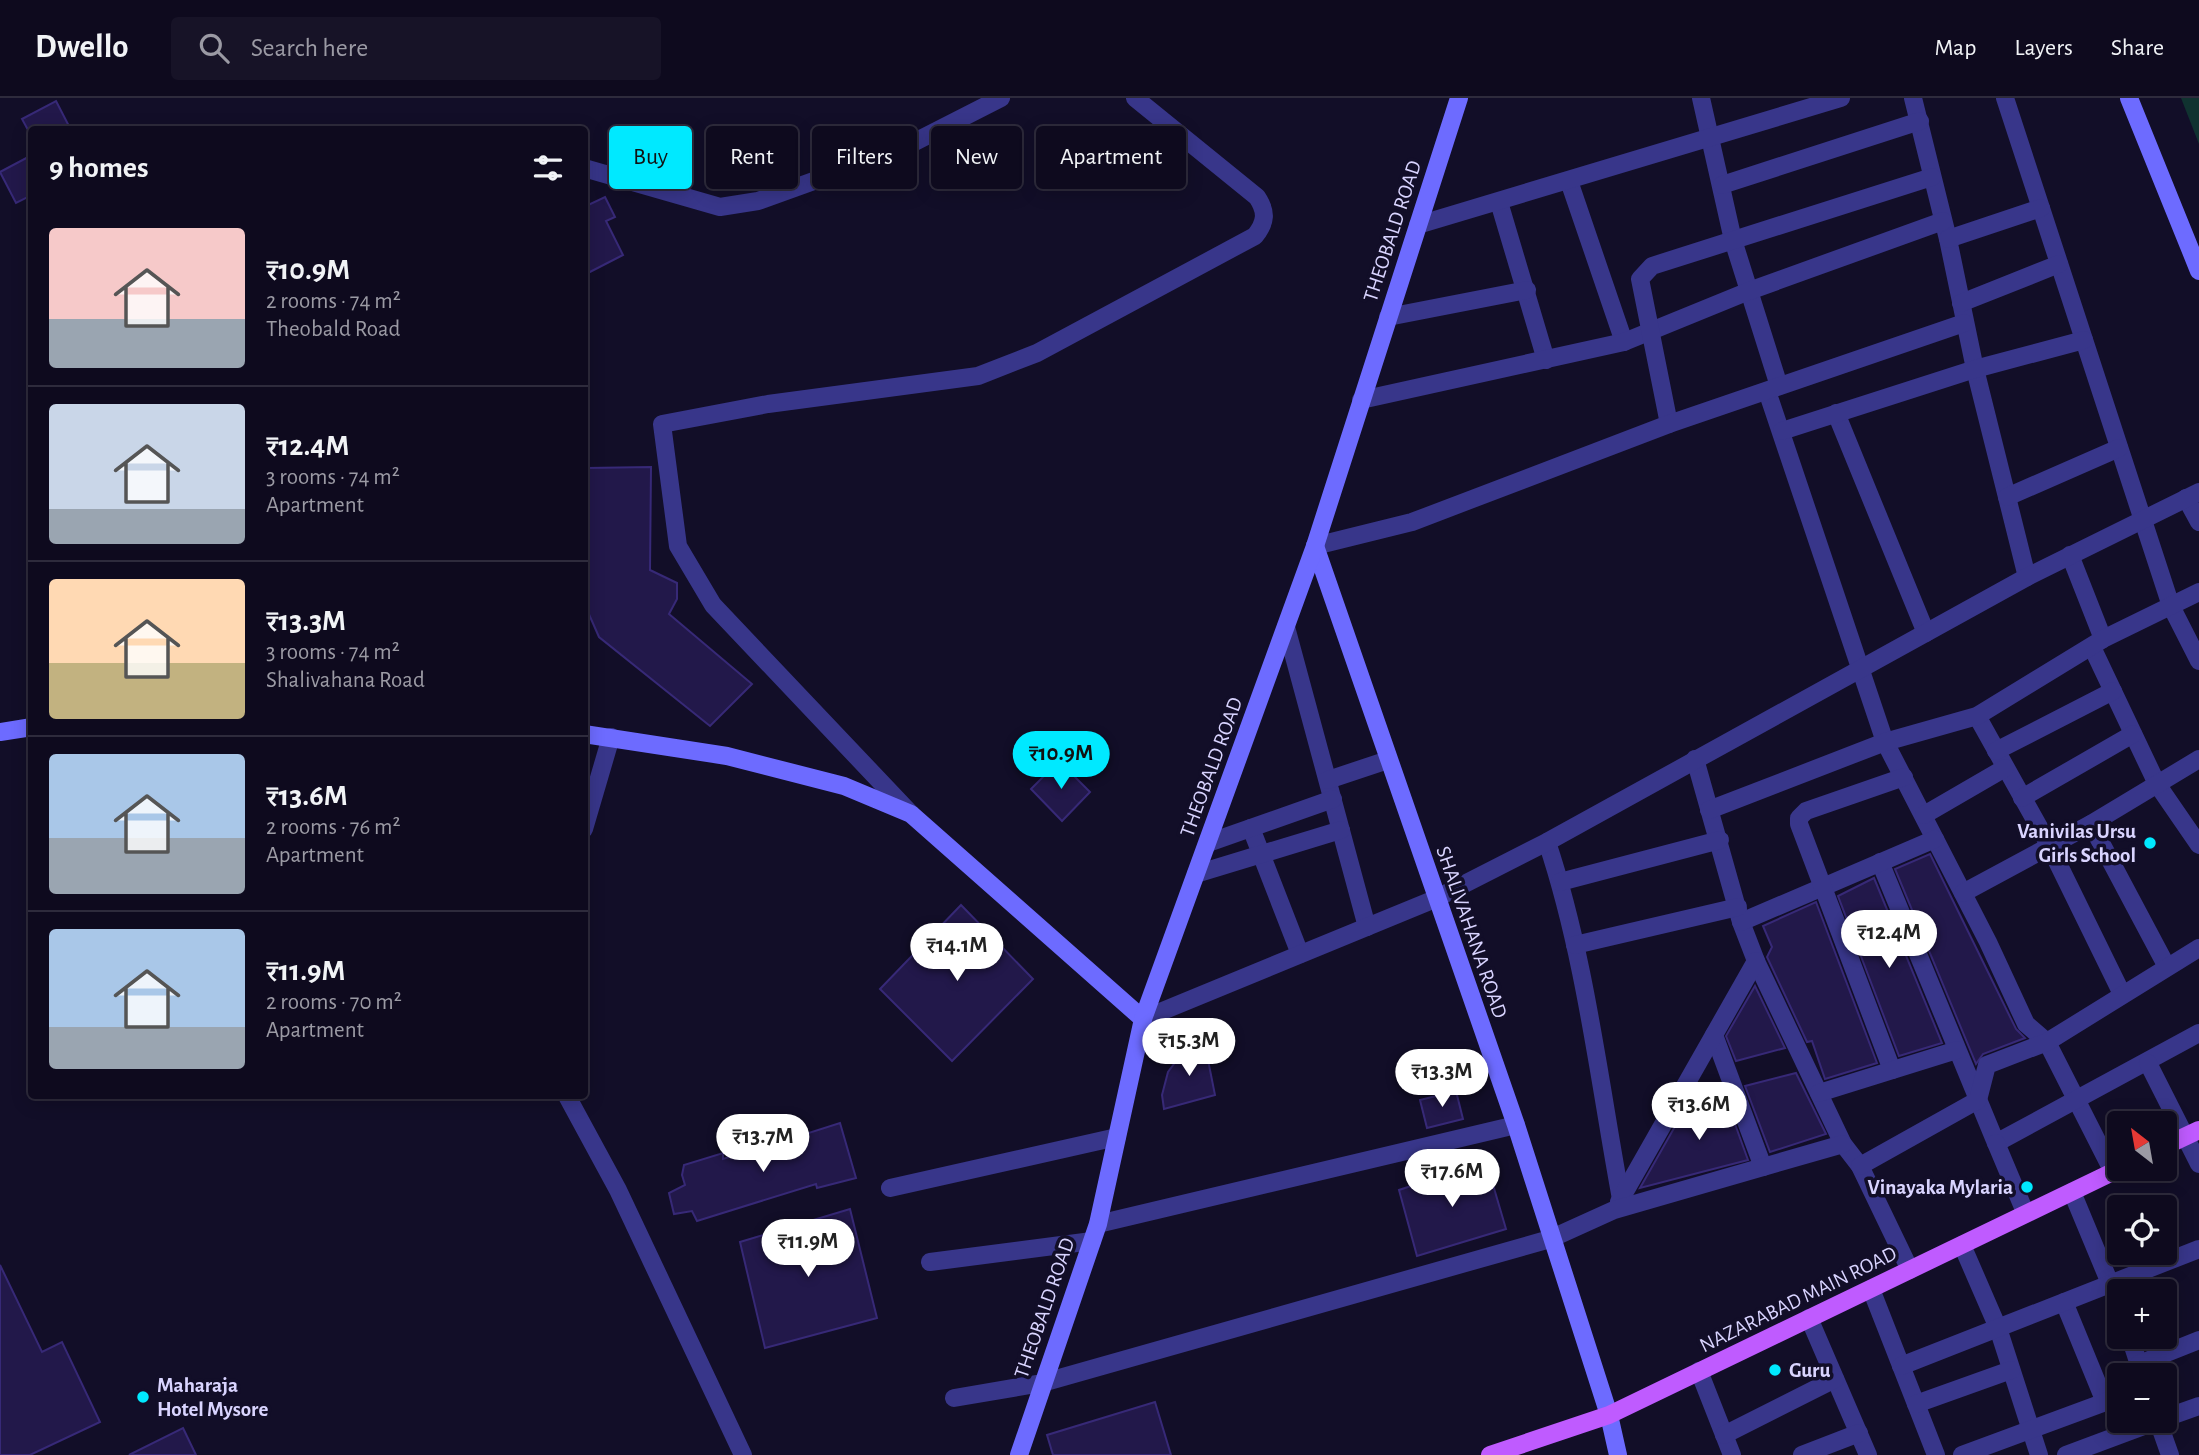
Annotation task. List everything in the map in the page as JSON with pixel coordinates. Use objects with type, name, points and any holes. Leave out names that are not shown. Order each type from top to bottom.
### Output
[{"type":"main road","points":[[2177,1140],[2193,1133]]},
{"type":"main road","name":"NAZARABAD MAIN ROAD","points":[[1490,1455],[1609,1415],[2107,1174]]},
{"type":"street","points":[[588,170],[720,207],[758,201],[897,151],[1001,98]]},
{"type":"street","points":[[1136,98],[1257,197],[1265,208],[1264,224],[1255,236],[1037,353],[978,376],[768,404],[662,424],[678,546],[713,605],[911,814],[1143,1019],[1435,899],[1547,842],[2027,576],[2193,495],[2199,522]]},
{"type":"street","points":[[1701,98],[1782,430],[1885,742],[1963,893],[2026,1024],[2047,1042],[2107,1154]]},
{"type":"street","points":[[1418,225],[1841,98]]},
{"type":"street","points":[[1913,98],[1948,239],[1964,323],[2027,576]]},
{"type":"street","points":[[2005,98],[2171,606],[2199,661]]},
{"type":"street","points":[[2129,98],[2199,271]]},
{"type":"street","name":"THEOBALD ROAD","points":[[1019,1455],[1098,1224],[1143,1019],[1315,546],[1418,225],[1463,100]]},
{"type":"street","points":[[1722,185],[1920,121]]},
{"type":"street","points":[[1669,424],[1653,332],[1640,279],[1643,272],[1652,265],[1932,177]]},
{"type":"street","points":[[1569,181],[1624,342]]},
{"type":"street","points":[[1499,202],[1546,360]]},
{"type":"street","points":[[1948,239],[2041,208]]},
{"type":"street","points":[[1362,400],[1624,342],[1749,291],[1943,221]]},
{"type":"street","points":[[1961,303],[2059,264]]},
{"type":"street","points":[[1388,317],[1527,290]]},
{"type":"street","points":[[1315,546],[1412,522],[1669,424],[1964,323]]},
{"type":"street","points":[[1782,430],[1975,369],[2084,340]]},
{"type":"street","points":[[1836,413],[1926,632]]},
{"type":"street","points":[[2007,497],[2119,448]]},
{"type":"street","name":"SHALIVAHANA ROAD","points":[[1315,546],[1435,899],[1516,1125],[1550,1239],[1609,1415],[1618,1455]]},
{"type":"street","points":[[2070,555],[2113,691],[2157,784],[2199,845]]},
{"type":"street","points":[[1709,810],[1885,742],[1977,716],[2098,643],[2199,592]]},
{"type":"street","points":[[1286,627],[1367,927]]},
{"type":"street","points":[[1996,751],[2113,691]]},
{"type":"street","points":[[1977,716],[2049,845],[2122,994]]},
{"type":"street","points":[[0,732],[28,728]]},
{"type":"street","points":[[588,734],[727,756],[845,786],[911,814]]},
{"type":"street","points":[[2022,798],[2133,734]]},
{"type":"street","points":[[588,815],[611,737]]},
{"type":"street","points":[[1695,759],[1756,961],[1843,1144],[1860,1166],[1910,1270]]},
{"type":"street","points":[[1963,893],[2091,824],[2199,759]]},
{"type":"street","points":[[1328,780],[1388,760]]},
{"type":"street","points":[[1924,816],[2005,768]]},
{"type":"street","points":[[1892,1070],[1799,818],[1806,811],[1904,777]]},
{"type":"street","points":[[1208,843],[1333,799]]},
{"type":"street","points":[[2091,824],[2167,967]]},
{"type":"street","points":[[1251,828],[1300,954]]},
{"type":"street","points":[[1196,874],[1341,830]]},
{"type":"street","points":[[1575,945],[1740,915],[1823,887],[1935,839]]},
{"type":"street","points":[[1560,882],[1720,840]]},
{"type":"street","points":[[1547,842],[1575,945],[1617,1205]]},
{"type":"street","points":[[1880,863],[2025,1212]]},
{"type":"street","points":[[1860,1166],[1978,1100],[1987,1065],[2047,1042],[2199,948]]},
{"type":"street","points":[[1617,1205],[1756,961]]},
{"type":"street","points":[[1996,1143],[2199,1033]]},
{"type":"street","points":[[1714,1035],[1763,1167]]},
{"type":"street","points":[[1819,1093],[1957,1050]]},
{"type":"street","points":[[2148,1063],[2193,1133],[2199,1164]]},
{"type":"street","points":[[569,1099],[618,1190],[743,1455]]},
{"type":"street","points":[[1098,1224],[1516,1125]]},
{"type":"street","points":[[890,1188],[1117,1137]]},
{"type":"street","points":[[954,1398],[1042,1383],[1550,1239],[1617,1205],[1843,1144]]},
{"type":"street","points":[[2072,1192],[2110,1279]]},
{"type":"street","points":[[930,1262],[1092,1241]]},
{"type":"street","points":[[1962,1245],[1998,1328],[2039,1455]]},
{"type":"street","points":[[2124,1279],[2199,1249]]},
{"type":"street","points":[[1901,1366],[2107,1286]]},
{"type":"street","points":[[1871,1289],[1936,1455]]},
{"type":"street","points":[[2064,1302],[2107,1390]]},
{"type":"street","points":[[1809,1318],[1868,1455]]},
{"type":"street","points":[[2155,1363],[2199,1340]]},
{"type":"street","points":[[1916,1404],[2011,1370]]},
{"type":"street","points":[[1699,1371],[1732,1455]]},
{"type":"street","points":[[1724,1435],[1835,1379]]},
{"type":"street","points":[[1962,1455],[2107,1402]]},
{"type":"street","points":[[2177,1414],[2199,1406]]},
{"type":"street","points":[[1802,1455],[1858,1433]]},
{"type":"street","points":[[2066,1455],[2125,1433]]},
{"type":"street","points":[[2162,1433],[2170,1455]]},
{"type":"green space","points":[[2181,98],[2199,98],[2199,144]]},
{"type":"building","points":[[56,101],[69,126],[28,126],[28,130],[22,119]]},
{"type":"building","points":[[28,157],[28,197],[16,203],[0,172]]},
{"type":"building","points":[[605,197],[615,217],[606,221],[623,255],[588,273],[588,205]]},
{"type":"building","points":[[651,467],[650,570],[677,583],[677,599],[669,614],[752,684],[710,726],[599,637],[588,612],[588,468]]},
{"type":"building","points":[[1059,761],[1090,792],[1062,821],[1031,789]]},
{"type":"building","points":[[1930,854],[2016,1029],[2025,1038],[1983,1054],[1976,1064],[1895,869]]},
{"type":"building","points":[[1874,878],[1942,1043],[1899,1056],[1838,896]]},
{"type":"building","points":[[1816,902],[1877,1063],[1825,1079],[1812,1041],[1807,1042],[1767,957],[1772,947],[1763,926]]},
{"type":"building","points":[[961,905],[1033,979],[952,1061],[880,989]]},
{"type":"building","points":[[1755,986],[1785,1048],[1736,1061],[1726,1036]]},
{"type":"building","points":[[1204,1040],[1215,1095],[1164,1109],[1162,1095],[1168,1072],[1183,1052]]},
{"type":"building","points":[[1796,1073],[1826,1134],[1770,1152],[1745,1086]]},
{"type":"building","points":[[1456,1091],[1463,1119],[1427,1128],[1420,1100]]},
{"type":"building","points":[[1723,1091],[1748,1160],[1640,1188],[1690,1100]]},
{"type":"building","points":[[840,1123],[856,1178],[817,1188],[816,1184],[697,1221],[692,1211],[674,1214],[669,1193],[685,1185],[682,1175],[684,1165],[723,1153],[723,1159],[762,1147],[763,1152],[802,1142],[799,1136]]},
{"type":"building","points":[[1486,1161],[1506,1229],[1417,1256],[1399,1190]]},
{"type":"building","points":[[850,1209],[877,1318],[765,1348],[740,1242]]},
{"type":"building","points":[[0,1265],[42,1352],[62,1342],[100,1422],[30,1455],[0,1455]]},
{"type":"building","points":[[1155,1402],[1171,1455],[1053,1455],[1047,1435]]},
{"type":"building","points":[[183,1428],[196,1455],[129,1455]]},
{"type":"place","name":"Vanivilas Ursu Girls School","points":[[2150,843]]},
{"type":"place","name":"Vinayaka Mylaria","points":[[2027,1187]]},
{"type":"place","name":"Guru","points":[[1775,1370]]},
{"type":"place","name":"Maharaja Hotel Mysore","points":[[143,1397]]}]
